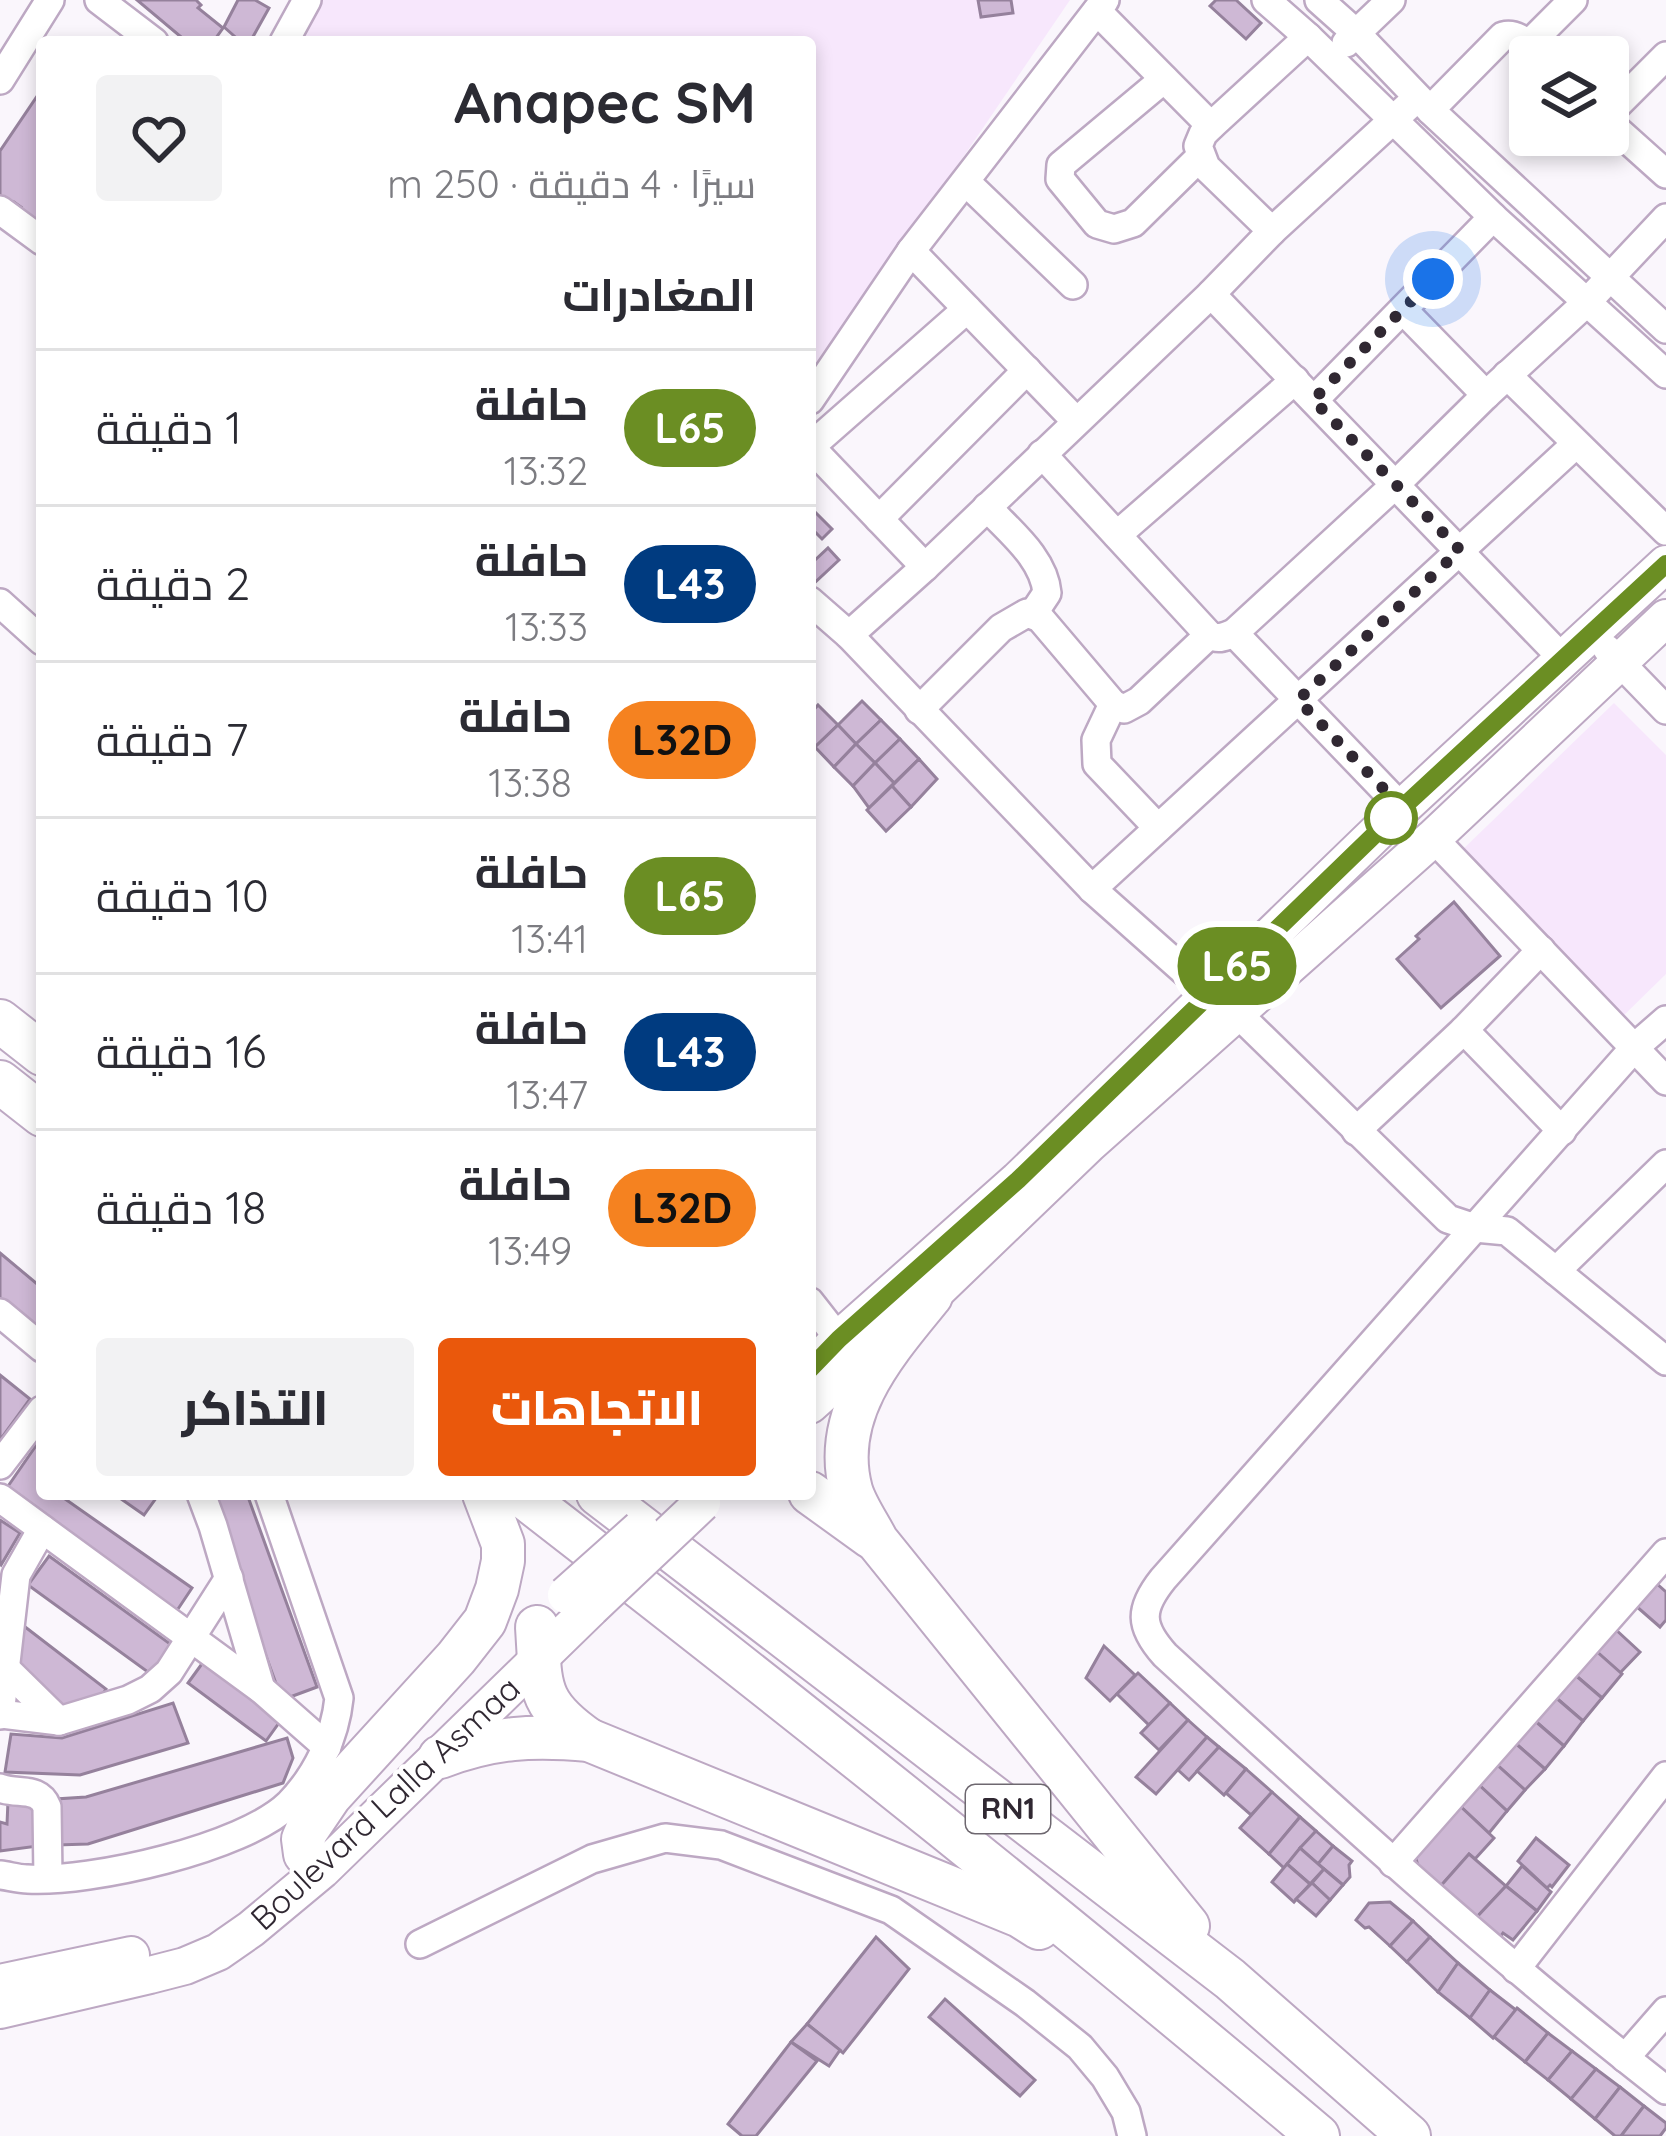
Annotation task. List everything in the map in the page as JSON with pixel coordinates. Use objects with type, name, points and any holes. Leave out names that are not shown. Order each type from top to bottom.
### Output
[{"type":"highway","points":[[0,1021],[36,1049]]},
{"type":"highway","points":[[0,1082],[36,1110]]},
{"type":"highway","points":[[931,1296],[865,1383],[848,1449],[852,1492],[877,1541],[1230,1979]]},
{"type":"highway","points":[[816,1497],[877,1541]]},
{"type":"highway","points":[[304,1853],[307,1830],[330,1796],[485,1621],[503,1561],[486,1500]]},
{"type":"highway","name":"RN1","points":[[528,1500],[1162,2003],[1318,2136]]},
{"type":"highway","name":"RN1","points":[[606,1500],[1230,1979],[1409,2136]]},
{"type":"highway","points":[[538,1643],[545,1697],[567,1724],[589,1740],[1020,1916],[1162,2003]]},
{"type":"highway","points":[[440,1757],[506,1738],[589,1740]]},
{"type":"main road","points":[[816,1383],[931,1296],[1089,1144],[1402,808],[1666,564]]},
{"type":"main road","points":[[816,1381],[839,1339],[1223,1003],[1433,838],[1666,618]]},
{"type":"main road","name":"Boulevard Lalla Asmaa","points":[[0,1983],[163,1949],[225,1923],[265,1893],[694,1500]]},
{"type":"main road","name":"Boulevard Lalla Asmaa","points":[[0,2010],[150,1976],[218,1952],[322,1870],[440,1757],[538,1643]]},
{"type":"main road","points":[[0,1968],[40,1973]]},
{"type":"street","points":[[0,80],[50,0]]},
{"type":"street","points":[[99,0],[146,36]]},
{"type":"street","points":[[287,36],[307,0]]},
{"type":"street","points":[[1266,0],[1666,374]]},
{"type":"street","points":[[1319,0],[1423,104],[1666,329]]},
{"type":"street","points":[[1330,59],[1391,0]]},
{"type":"street","points":[[1546,36],[1573,0]]},
{"type":"street","points":[[816,391],[911,251],[1101,5],[1211,126]]},
{"type":"street","points":[[849,634],[1392,120],[1423,104],[1503,36],[1516,36]]},
{"type":"street","points":[[1271,231],[1206,167],[1198,146],[1211,126],[1308,37]]},
{"type":"street","points":[[1629,96],[1666,56]]},
{"type":"street","points":[[1165,79],[1061,165],[1060,179],[1097,224],[1114,229],[1133,224],[1200,157]]},
{"type":"street","points":[[1629,138],[1666,173]]},
{"type":"street","points":[[966,182],[1073,285]]},
{"type":"street","points":[[0,211],[36,237]]},
{"type":"street","points":[[1117,535],[1403,310],[1493,217]]},
{"type":"street","points":[[919,710],[1000,628],[1017,617],[1034,614],[1113,704],[1132,707],[1396,484],[1586,303],[1666,218]]},
{"type":"street","points":[[911,251],[1075,420]]},
{"type":"street","points":[[1211,294],[1564,660]]},
{"type":"street","points":[[816,446],[967,309]]},
{"type":"street","points":[[1403,310],[1486,395]]},
{"type":"street","points":[[879,519],[1027,370]]},
{"type":"street","points":[[1507,375],[1666,531]]},
{"type":"street","points":[[1092,889],[1576,444]]},
{"type":"street","points":[[816,454],[925,567]]},
{"type":"street","points":[[1042,454],[1117,535],[1298,700],[1402,808]]},
{"type":"street","points":[[986,507],[1043,573],[1047,593],[1034,614]]},
{"type":"street","points":[[0,603],[36,636]]},
{"type":"street","points":[[816,612],[849,634],[1092,889],[1223,1003],[1448,1219],[1507,1231],[1666,1361]]},
{"type":"street","points":[[1592,632],[1666,710]]},
{"type":"street","points":[[1113,704],[1096,740],[1096,764],[1158,828]]},
{"type":"street","points":[[1433,838],[1666,1081]]},
{"type":"street","points":[[1356,1131],[1541,950]]},
{"type":"street","points":[[1666,1020],[1635,1047],[1163,1579],[1151,1594],[1145,1615],[1146,1629],[1165,1655],[1393,1863],[1516,1970],[1666,2090]]},
{"type":"street","points":[[1464,1030],[1562,1131]]},
{"type":"street","points":[[1556,1271],[1666,1164]]},
{"type":"street","points":[[816,1310],[839,1339]]},
{"type":"street","points":[[0,1313],[36,1343]]},
{"type":"street","points":[[0,1465],[36,1418]]},
{"type":"street","points":[[0,1498],[261,1690],[327,1747]]},
{"type":"street","points":[[203,1500],[261,1690]]},
{"type":"street","points":[[0,1875],[29,1880],[87,1875],[194,1850],[267,1820],[303,1787],[327,1747],[339,1698],[271,1500]]},
{"type":"street","points":[[42,1529],[16,1575],[0,1714],[59,1721],[150,1689],[169,1672],[229,1579]]},
{"type":"street","points":[[1393,1863],[1666,1553]]},
{"type":"street","points":[[6,1669],[59,1721]]},
{"type":"street","points":[[1516,1970],[1666,1776]]},
{"type":"street","points":[[0,1788],[38,1793],[44,1799],[48,1878]]},
{"type":"street","points":[[419,1944],[592,1859],[665,1838],[721,1845],[890,1910],[1025,2003],[1080,2047],[1105,2077],[1126,2112],[1132,2136]]},
{"type":"street","points":[[1625,2058],[1666,2011]]},
{"type":"shaded area","points":[[316,0],[1070,0],[816,373],[816,36],[300,36]]},
{"type":"shaded area","points":[[1614,703],[1666,755],[1666,974],[1618,1021],[1458,854]]},
{"type":"building","points":[[137,0],[196,0],[201,5],[198,8],[223,28],[217,36],[180,36]]},
{"type":"building","points":[[238,0],[255,0],[269,8],[253,36],[234,36],[224,27]]},
{"type":"building","points":[[978,0],[1011,0],[1013,13],[981,17]]},
{"type":"building","points":[[1216,0],[1236,0],[1261,23],[1246,39],[1210,6]]},
{"type":"building","points":[[36,98],[36,220],[0,197],[0,151]]},
{"type":"building","points":[[816,513],[832,529],[822,539],[816,533]]},
{"type":"building","points":[[828,548],[839,560],[816,581],[816,559]]},
{"type":"building","points":[[862,701],[881,720],[856,744],[838,725]]},
{"type":"building","points":[[816,707],[838,725],[816,746]]},
{"type":"building","points":[[881,720],[900,739],[875,763],[856,744]]},
{"type":"building","points":[[838,725],[856,744],[834,767],[816,746]]},
{"type":"building","points":[[900,739],[919,759],[894,783],[875,763]]},
{"type":"building","points":[[856,744],[875,763],[853,786],[834,767]]},
{"type":"building","points":[[919,759],[937,779],[911,807],[892,786]]},
{"type":"building","points":[[875,763],[894,783],[869,808],[853,786]]},
{"type":"building","points":[[892,786],[911,807],[886,831],[867,810]]},
{"type":"building","points":[[1454,902],[1500,956],[1441,1008],[1397,959]]},
{"type":"building","points":[[0,1253],[36,1283],[36,1335],[0,1307]]},
{"type":"building","points":[[0,1375],[30,1399],[0,1440]]},
{"type":"building","points":[[36,1446],[36,1500],[67,1500],[192,1588],[176,1612],[4,1492]]},
{"type":"building","points":[[123,1500],[155,1500],[144,1515]]},
{"type":"building","points":[[209,1500],[249,1500],[317,1687],[282,1700]]},
{"type":"building","points":[[0,1520],[20,1533],[1,1565],[0,1564]]},
{"type":"building","points":[[49,1556],[173,1646],[152,1675],[28,1585]]},
{"type":"building","points":[[1656,1583],[1666,1592],[1666,1620],[1660,1627],[1636,1606]]},
{"type":"building","points":[[20,1623],[106,1689],[93,1710],[71,1715],[14,1675]]},
{"type":"building","points":[[1614,1628],[1640,1652],[1620,1673],[1595,1650]]},
{"type":"building","points":[[1104,1646],[1135,1675],[1110,1701],[1086,1678]]},
{"type":"building","points":[[1595,1650],[1622,1674],[1602,1698],[1574,1674]]},
{"type":"building","points":[[204,1661],[281,1720],[266,1741],[188,1683]]},
{"type":"building","points":[[1138,1673],[1170,1703],[1149,1725],[1117,1694]]},
{"type":"building","points":[[1574,1674],[1602,1698],[1583,1721],[1554,1696]]},
{"type":"building","points":[[1554,1696],[1583,1721],[1564,1746],[1534,1720]]},
{"type":"building","points":[[173,1703],[188,1743],[80,1775],[5,1772],[11,1734],[62,1738]]},
{"type":"building","points":[[1170,1703],[1188,1720],[1159,1750],[1141,1733]]},
{"type":"building","points":[[1188,1720],[1207,1737],[1156,1794],[1136,1777]]},
{"type":"building","points":[[1534,1720],[1564,1746],[1545,1769],[1514,1742]]},
{"type":"building","points":[[1207,1737],[1219,1747],[1189,1780],[1178,1770]]},
{"type":"building","points":[[287,1738],[293,1758],[283,1783],[88,1844],[57,1845],[56,1799],[86,1797]]},
{"type":"building","points":[[1514,1742],[1545,1769],[1525,1790],[1495,1763]]},
{"type":"building","points":[[1219,1747],[1246,1769],[1224,1795],[1197,1771]]},
{"type":"building","points":[[1495,1763],[1525,1790],[1507,1811],[1478,1784]]},
{"type":"building","points":[[1246,1769],[1272,1792],[1251,1815],[1226,1793]]},
{"type":"building","points":[[1478,1784],[1507,1811],[1489,1833],[1459,1805]]},
{"type":"building","points":[[1272,1792],[1300,1817],[1269,1854],[1240,1828]]},
{"type":"building","points":[[8,1801],[37,1806],[38,1846],[0,1851],[0,1822],[7,1824]]},
{"type":"building","points":[[1459,1805],[1494,1838],[1475,1859],[1469,1854],[1438,1889],[1419,1870],[1415,1855]]},
{"type":"building","points":[[1300,1817],[1316,1831],[1284,1868],[1269,1854]]},
{"type":"building","points":[[1316,1831],[1333,1846],[1318,1864],[1300,1848]]},
{"type":"building","points":[[1536,1838],[1569,1865],[1552,1887],[1547,1888],[1518,1861]]},
{"type":"building","points":[[1333,1846],[1352,1861],[1350,1877],[1343,1885],[1318,1864]]},
{"type":"building","points":[[1300,1848],[1324,1869],[1310,1884],[1287,1864]]},
{"type":"building","points":[[1469,1854],[1506,1886],[1475,1919],[1438,1889]]},
{"type":"building","points":[[1287,1864],[1310,1884],[1294,1902],[1272,1882]]},
{"type":"building","points":[[1522,1866],[1551,1892],[1537,1911],[1506,1886]]},
{"type":"building","points":[[1324,1869],[1343,1885],[1330,1900],[1312,1883]]},
{"type":"building","points":[[1312,1883],[1330,1900],[1316,1916],[1296,1899]]},
{"type":"building","points":[[1506,1886],[1537,1911],[1513,1940],[1503,1933],[1497,1941],[1475,1919]]},
{"type":"building","points":[[1390,1902],[1413,1921],[1390,1946],[1356,1920],[1369,1903]]},
{"type":"building","points":[[1413,1921],[1430,1937],[1407,1962],[1390,1946]]},
{"type":"building","points":[[876,1937],[909,1969],[843,2053],[807,2024]]},
{"type":"building","points":[[1430,1937],[1458,1963],[1438,1992],[1407,1962]]},
{"type":"building","points":[[1458,1963],[1490,1990],[1470,2018],[1438,1992]]},
{"type":"building","points":[[1490,1990],[1516,2010],[1493,2038],[1470,2018]]},
{"type":"building","points":[[945,1999],[1035,2080],[1020,2096],[929,2017]]},
{"type":"building","points":[[1517,2008],[1548,2033],[1525,2062],[1494,2037]]},
{"type":"building","points":[[807,2024],[840,2050],[829,2066],[791,2042]]},
{"type":"building","points":[[1548,2033],[1572,2051],[1548,2080],[1525,2062]]},
{"type":"building","points":[[791,2042],[817,2061],[756,2136],[742,2136],[728,2124]]},
{"type":"building","points":[[1572,2051],[1596,2069],[1571,2099],[1548,2080]]},
{"type":"building","points":[[1596,2069],[1620,2087],[1595,2119],[1571,2099]]},
{"type":"building","points":[[1620,2087],[1644,2106],[1621,2136],[1615,2136],[1595,2119]]},
{"type":"building","points":[[1644,2106],[1666,2123],[1660,2136],[1621,2136]]},
{"type":"bus line","name":"L65","points":[[816,1363],[1018,1180],[1402,808],[1666,564]]},
{"type":"route","points":[[1391,818],[1402,808],[1298,700],[1460,550],[1313,400],[1433,279]]}]
